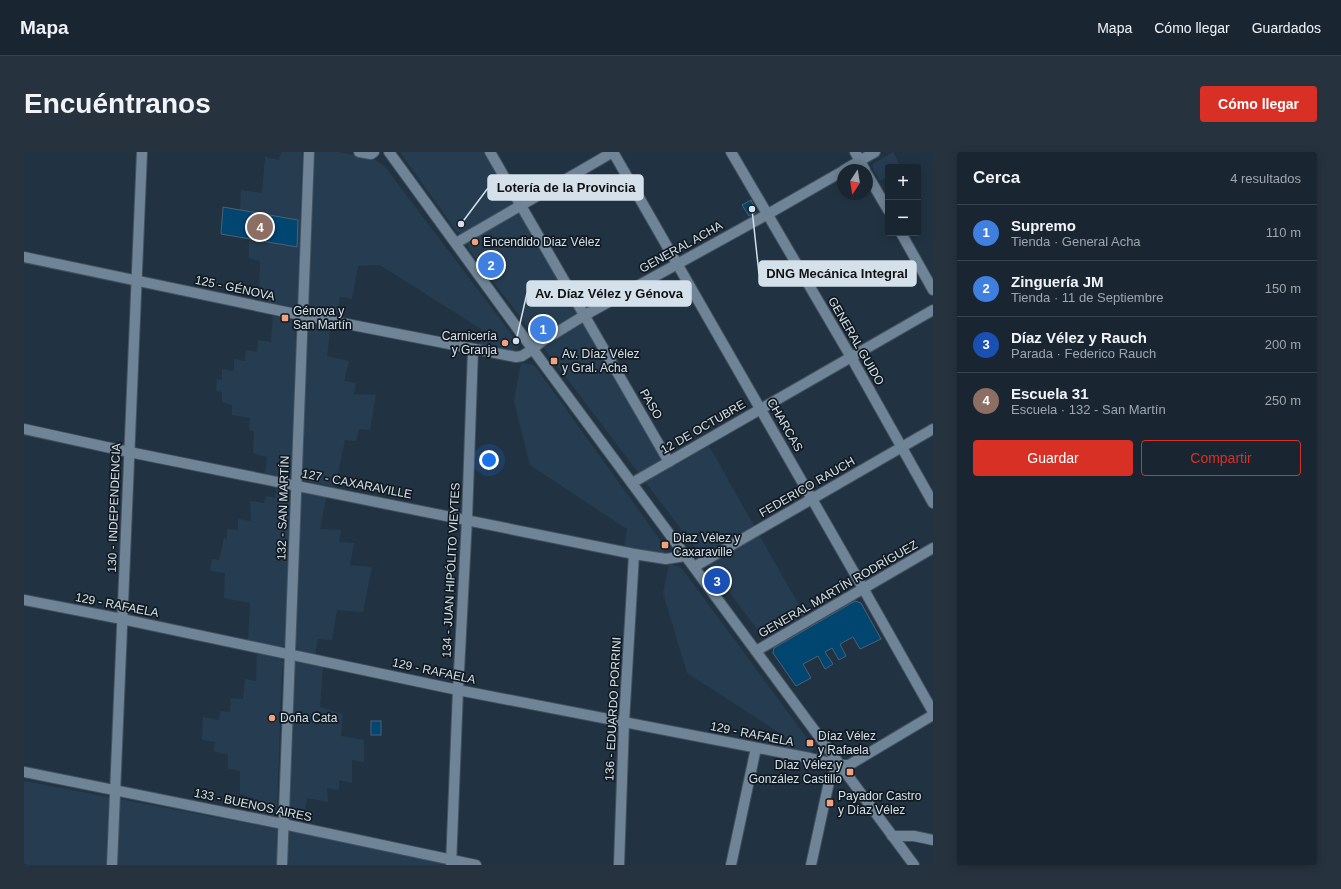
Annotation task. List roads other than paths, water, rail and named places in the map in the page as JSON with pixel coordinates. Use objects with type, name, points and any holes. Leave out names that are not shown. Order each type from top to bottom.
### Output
[{"type":"street","name":"130 - INDEPENDENCIA","points":[[112,865],[142,152]]},
{"type":"street","name":"132 - SAN MARTÍN","points":[[282,865],[309,152]]},
{"type":"street","points":[[359,152],[371,154],[374,152]]},
{"type":"street","points":[[389,152],[914,865]]},
{"type":"street","name":"PASO","points":[[490,152],[669,462]]},
{"type":"street","points":[[456,244],[613,152]]},
{"type":"street","name":"CHARCAS","points":[[613,152],[864,588],[933,712]]},
{"type":"street","name":"GENERAL GUIDO","points":[[731,152],[851,357],[933,503]]},
{"type":"street","points":[[855,152],[861,164]]},
{"type":"street","name":"GENERAL ACHA","points":[[864,164],[875,152]]},
{"type":"street","name":"GENERAL ACHA","points":[[533,349],[541,342],[585,315],[837,174]]},
{"type":"street","points":[[873,184],[885,205]]},
{"type":"street","points":[[903,236],[933,290]]},
{"type":"street","name":"125 - GÉNOVA","points":[[24,257],[303,315],[516,357],[522,356],[533,349]]},
{"type":"street","name":"12 DE OCTUBRE","points":[[632,483],[933,310]]},
{"type":"street","name":"134 - JUAN HIPÓLITO VIEYTES","points":[[452,863],[473,349]]},
{"type":"street","name":"127 - CAXARAVILLE","points":[[24,429],[129,452],[634,554],[666,559],[685,556]]},
{"type":"street","name":"FEDERICO RAUCH","points":[[694,567],[933,429]]},
{"type":"street","name":"GENERAL MARTÍN RODRÍGUEZ","points":[[756,651],[933,548]]},
{"type":"street","name":"136 - EDUARDO PORRINI","points":[[619,865],[624,722],[634,554]]},
{"type":"street","name":"129 - RAFAELA","points":[[24,600],[122,619],[458,690],[840,765]]},
{"type":"street","points":[[840,765],[849,765],[933,715]]},
{"type":"street","points":[[731,865],[756,748]]},
{"type":"street","points":[[811,865],[829,782],[840,765]]},
{"type":"street","name":"133 - BUENOS AIRES","points":[[24,772],[283,824],[452,863],[476,865]]},
{"type":"street","points":[[892,836],[914,836],[933,840]]},
{"type":"place","name":"DNG Mecánica Integral","points":[[752,209]]},
{"type":"place","name":"Lotería de la Provincia","points":[[461,224]]},
{"type":"place","name":"Escuela 31","points":[[260,227]]},
{"type":"place","name":"Encendido Diaz Vélez","points":[[475,242]]},
{"type":"place","name":"Zinguería JM","points":[[491,265]]},
{"type":"place","name":"Génova y San Martín","points":[[285,318]]},
{"type":"place","name":"Supremo","points":[[543,329]]},
{"type":"place","name":"Av. Díaz Vélez y Génova","points":[[516,341]]},
{"type":"place","name":"Carnicería y Granja","points":[[505,343]]},
{"type":"place","name":"Av. Díaz Vélez y Gral. Acha","points":[[554,361]]},
{"type":"place","name":"Díaz Vélez y Caxaraville","points":[[665,545]]},
{"type":"place","name":"Díaz Vélez y Rauch","points":[[717,581]]},
{"type":"place","name":"Doña Cata","points":[[272,718]]},
{"type":"place","name":"Díaz Vélez y Rafaela","points":[[810,743]]},
{"type":"place","name":"Díaz Vélez y González Castillo","points":[[850,772]]},
{"type":"place","name":"Payador Castro y Díaz Vélez","points":[[830,803]]}]
